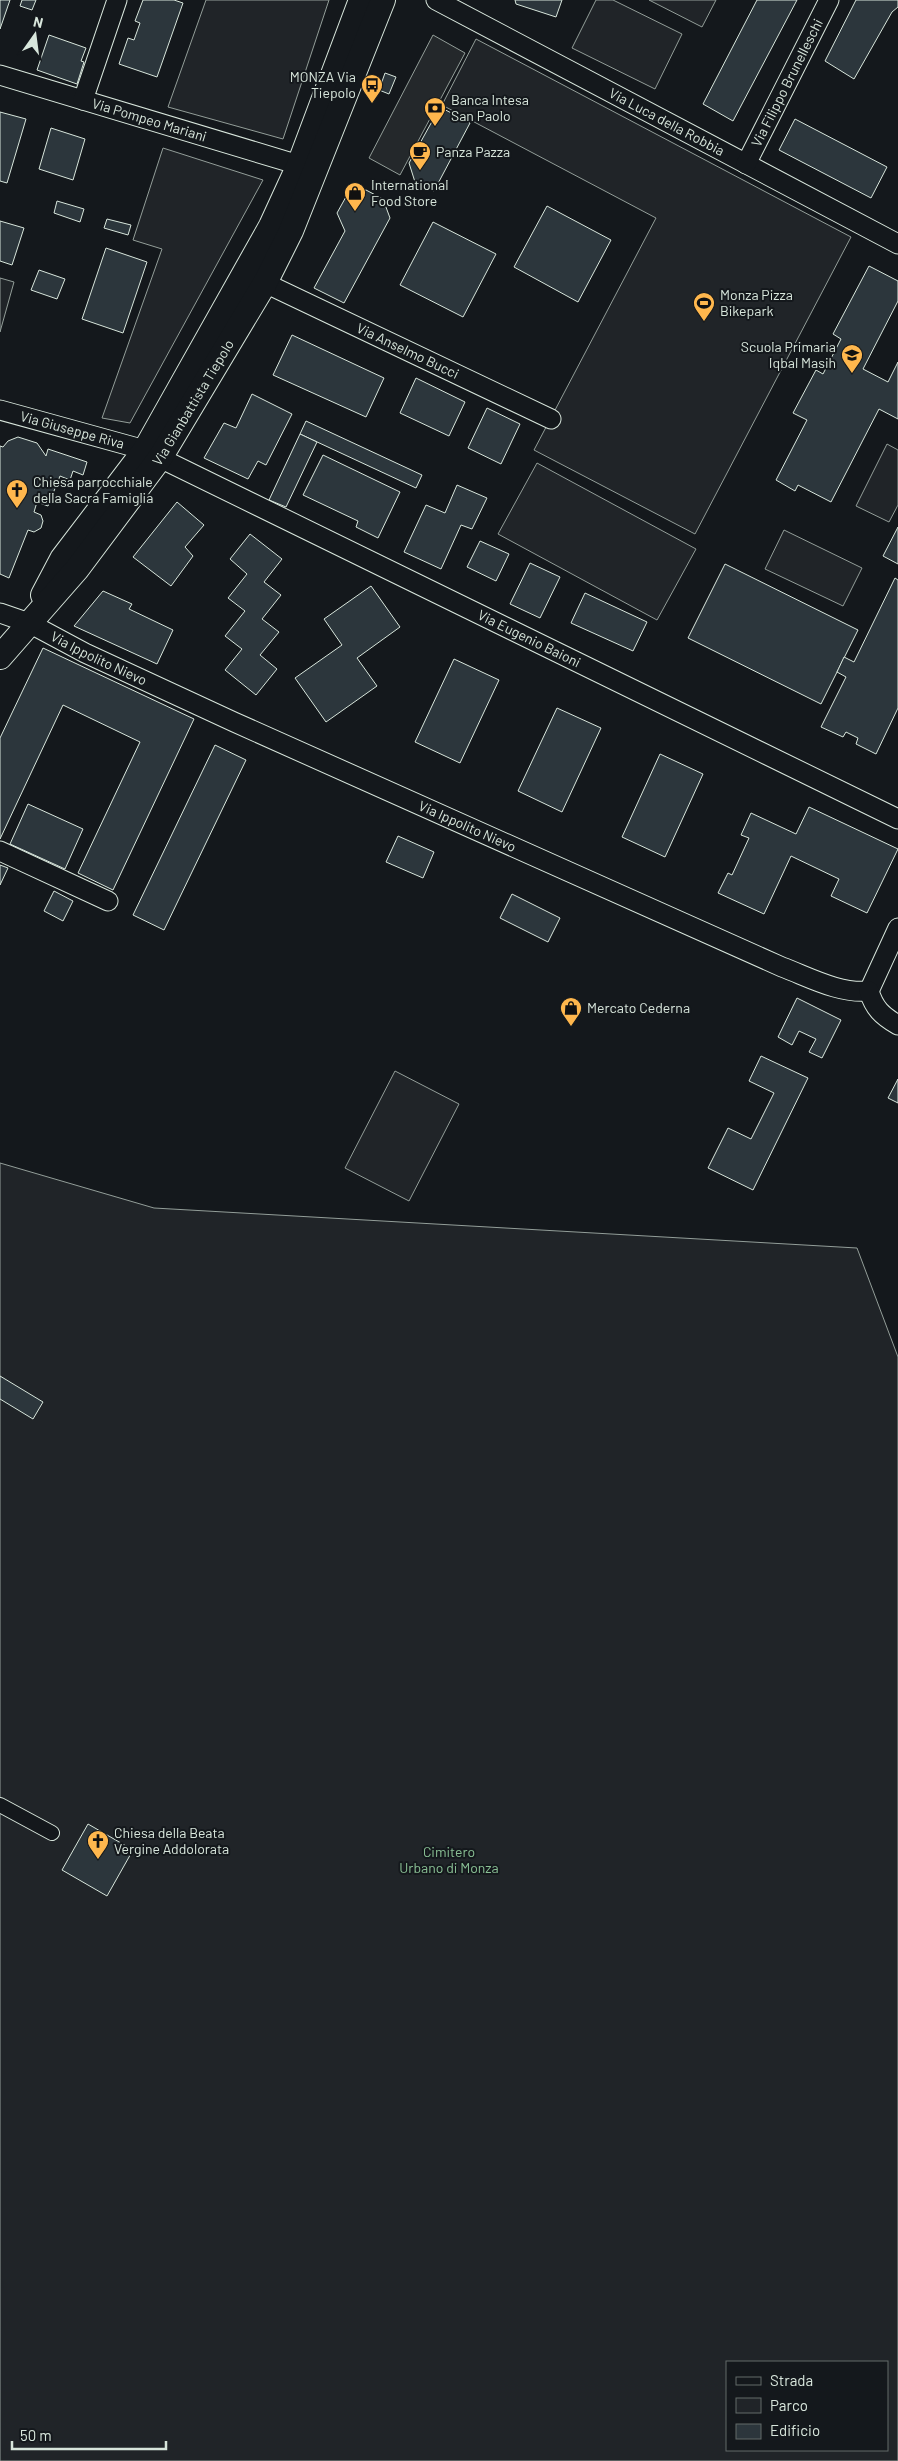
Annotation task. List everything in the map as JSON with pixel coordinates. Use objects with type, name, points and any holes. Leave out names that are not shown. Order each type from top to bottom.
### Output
[{"type":"street","points":[[83,100],[117,0]]},
{"type":"street","name":"Via Gianbattista Tiepolo","points":[[152,454],[271,226],[299,165],[361,0]]},
{"type":"street","name":"Via Gianbattista Tiepolo","points":[[0,657],[78,569],[264,283],[292,231],[383,0]]},
{"type":"street","name":"Via Luca della Robbia","points":[[436,0],[898,244]]},
{"type":"street","name":"Via Filippo Brunelleschi","points":[[746,164],[829,0]]},
{"type":"street","name":"Via Pompeo Mariani","points":[[0,75],[299,165]]},
{"type":"street","name":"Via Anselmo Bucci","points":[[264,283],[550,419]]},
{"type":"street","name":"Via Giuseppe Riva","points":[[0,410],[152,454]]},
{"type":"street","name":"Via Eugenio Baioni","points":[[152,454],[898,819]]},
{"type":"street","name":"Via Ippolito Nievo","points":[[0,613],[29,623],[85,653],[234,722],[782,966],[842,990],[868,991]]},
{"type":"street","points":[[0,851],[108,901]]},
{"type":"street","points":[[898,928],[868,991],[873,1004],[884,1018],[898,1025]]},
{"type":"street","points":[[0,1805],[52,1833]]},
{"type":"green space","points":[[206,0],[329,0],[283,139],[168,107]]},
{"type":"green space","points":[[596,0],[613,0],[682,34],[655,89],[572,48]]},
{"type":"green space","points":[[649,0],[716,0],[702,27]]},
{"type":"green space","name":"Monza Pizza Bikepark","points":[[476,39],[851,237],[695,534],[534,450],[656,218],[442,105]]},
{"type":"green space","points":[[163,148],[263,180],[130,423],[102,418],[162,249],[133,240]]},
{"type":"green space","points":[[0,278],[14,282],[0,332]]},
{"type":"green space","points":[[887,444],[898,450],[898,505],[889,522],[856,506]]},
{"type":"green space","points":[[537,463],[696,549],[657,620],[498,534]]},
{"type":"green space","points":[[784,530],[862,568],[843,606],[765,569]]},
{"type":"green space","points":[[395,1071],[459,1104],[409,1201],[345,1168]]},
{"type":"green space","name":"Cimitero Urbano di Monza","points":[[0,1163],[154,1208],[857,1248],[898,1357],[898,2461],[0,2461]]},
{"type":"shaded area","points":[[433,35],[465,53],[400,175],[369,158]]},
{"type":"building","points":[[0,0],[10,0],[0,29]]},
{"type":"building","points":[[22,0],[36,0],[32,10],[20,6]]},
{"type":"building","points":[[143,0],[174,0],[183,3],[157,77],[119,64],[128,38],[134,40],[140,23],[135,21]]},
{"type":"building","points":[[515,0],[562,0],[556,17],[516,4]]},
{"type":"building","points":[[757,0],[797,0],[733,121],[703,104]]},
{"type":"building","points":[[856,0],[898,0],[898,7],[892,12],[854,79],[825,61]]},
{"type":"building","points":[[49,35],[86,48],[81,61],[84,62],[77,84],[37,70]]},
{"type":"building","points":[[385,73],[396,77],[389,94],[379,90]]},
{"type":"building","points":[[440,107],[470,123],[434,191],[415,182],[409,163]]},
{"type":"building","points":[[0,112],[26,119],[7,183],[0,181]]},
{"type":"building","points":[[795,119],[887,167],[871,198],[779,150]]},
{"type":"building","points":[[51,128],[85,139],[73,180],[39,169]]},
{"type":"building","points":[[366,190],[383,199],[390,218],[344,303],[314,288],[345,231],[337,213],[347,195]]},
{"type":"building","points":[[57,201],[84,209],[80,222],[54,213]]},
{"type":"building","points":[[547,206],[611,240],[578,302],[514,267]]},
{"type":"building","points":[[107,219],[131,225],[128,235],[104,228]]},
{"type":"building","points":[[0,221],[24,228],[12,265],[0,261]]},
{"type":"building","points":[[433,222],[496,254],[463,317],[400,285]]},
{"type":"building","points":[[106,248],[147,262],[123,333],[82,319]]},
{"type":"building","points":[[869,266],[898,281],[898,301],[863,369],[888,382],[898,362],[898,419],[879,409],[831,502],[798,485],[795,491],[776,480],[807,420],[793,413],[816,370],[823,374],[841,339],[833,334]]},
{"type":"building","points":[[39,270],[65,279],[57,299],[31,290]]},
{"type":"building","points":[[292,335],[384,378],[366,417],[273,375]]},
{"type":"building","points":[[416,378],[465,402],[449,436],[400,413]]},
{"type":"building","points":[[252,394],[292,414],[266,465],[258,461],[248,479],[204,458],[224,423],[236,428]]},
{"type":"building","points":[[487,408],[520,424],[501,464],[468,448]]},
{"type":"building","points":[[306,421],[422,475],[416,488],[300,434]]},
{"type":"building","points":[[300,434],[317,442],[286,507],[269,500]]},
{"type":"building","name":"Chiesa parrocchiale della Sacra Famiglia","points":[[18,437],[37,443],[46,456],[48,449],[87,462],[83,475],[73,471],[70,480],[60,476],[48,506],[37,502],[34,512],[41,515],[43,521],[41,528],[34,532],[28,530],[9,578],[0,574],[0,446],[3,447],[8,441]]},
{"type":"building","points":[[323,455],[400,492],[378,538],[356,527],[358,521],[303,495]]},
{"type":"building","points":[[457,485],[487,498],[472,529],[461,525],[441,569],[404,552],[426,505],[445,513]]},
{"type":"building","points":[[177,502],[204,525],[185,547],[193,556],[171,586],[133,557]]},
{"type":"building","points":[[898,527],[898,564],[883,556]]},
{"type":"building","points":[[250,534],[282,559],[264,582],[281,595],[262,619],[279,632],[260,655],[277,669],[256,695],[225,670],[242,649],[225,636],[245,611],[228,598],[247,574],[230,559]]},
{"type":"building","points":[[480,541],[509,554],[496,581],[467,567]]},
{"type":"building","points":[[530,563],[560,577],[540,618],[510,604]]},
{"type":"building","points":[[725,564],[858,630],[821,704],[688,638]]},
{"type":"building","points":[[895,578],[898,580],[898,708],[876,754],[856,744],[858,738],[846,732],[843,737],[821,727],[846,677],[837,672],[844,657],[854,662]]},
{"type":"building","points":[[371,586],[400,627],[357,658],[377,686],[326,722],[295,678],[342,645],[324,619]]},
{"type":"building","points":[[103,591],[132,604],[129,609],[173,630],[157,664],[74,626]]},
{"type":"building","points":[[585,593],[647,622],[633,651],[571,623]]},
{"type":"building","points":[[43,648],[194,719],[113,890],[78,873],[140,742],[63,705],[0,839],[0,738]]},
{"type":"building","points":[[454,659],[499,680],[460,763],[415,742]]},
{"type":"building","points":[[557,708],[601,728],[562,812],[518,791]]},
{"type":"building","points":[[215,745],[246,760],[164,930],[133,915]]},
{"type":"building","points":[[660,754],[703,774],[665,857],[622,837]]},
{"type":"building","points":[[28,804],[83,829],[65,869],[10,844]]},
{"type":"building","points":[[809,807],[898,849],[867,913],[831,896],[839,879],[791,856],[764,914],[718,893],[728,873],[732,875],[749,838],[741,835],[751,813],[796,834]]},
{"type":"building","points":[[398,836],[434,852],[423,878],[386,862]]},
{"type":"building","points":[[0,865],[8,868],[0,885]]},
{"type":"building","points":[[54,891],[73,901],[63,921],[44,911]]},
{"type":"building","points":[[512,894],[560,918],[548,942],[500,918]]},
{"type":"building","points":[[797,998],[841,1020],[822,1058],[809,1052],[816,1039],[799,1031],[792,1045],[778,1037]]},
{"type":"building","points":[[761,1056],[808,1078],[753,1190],[708,1168],[728,1128],[751,1139],[774,1093],[749,1081]]},
{"type":"building","points":[[898,1079],[898,1103],[888,1098]]},
{"type":"building","points":[[0,1376],[43,1402],[33,1419],[0,1399]]},
{"type":"building","name":"Chiesa della Beata Vergine Addolorata","points":[[88,1824],[133,1850],[107,1896],[62,1870]]},
{"type":"place","name":"MONZA Via Tiepolo","points":[[372,104]]},
{"type":"place","name":"Banca Intesa San Paolo","points":[[435,127]]},
{"type":"place","name":"Panza Pazza","points":[[420,171]]},
{"type":"place","name":"International Food Store","points":[[355,212]]},
{"type":"place","name":"Monza Pizza Bikepark","points":[[704,322]]},
{"type":"place","name":"Scuola Primaria Iqbal Masih","points":[[852,374]]},
{"type":"place","name":"Chiesa parrocchiale della Sacra Famiglia","points":[[17,509]]},
{"type":"place","name":"Mercato Cederna","points":[[571,1027]]},
{"type":"place","name":"Chiesa della Beata Vergine Addolorata","points":[[98,1860]]}]
